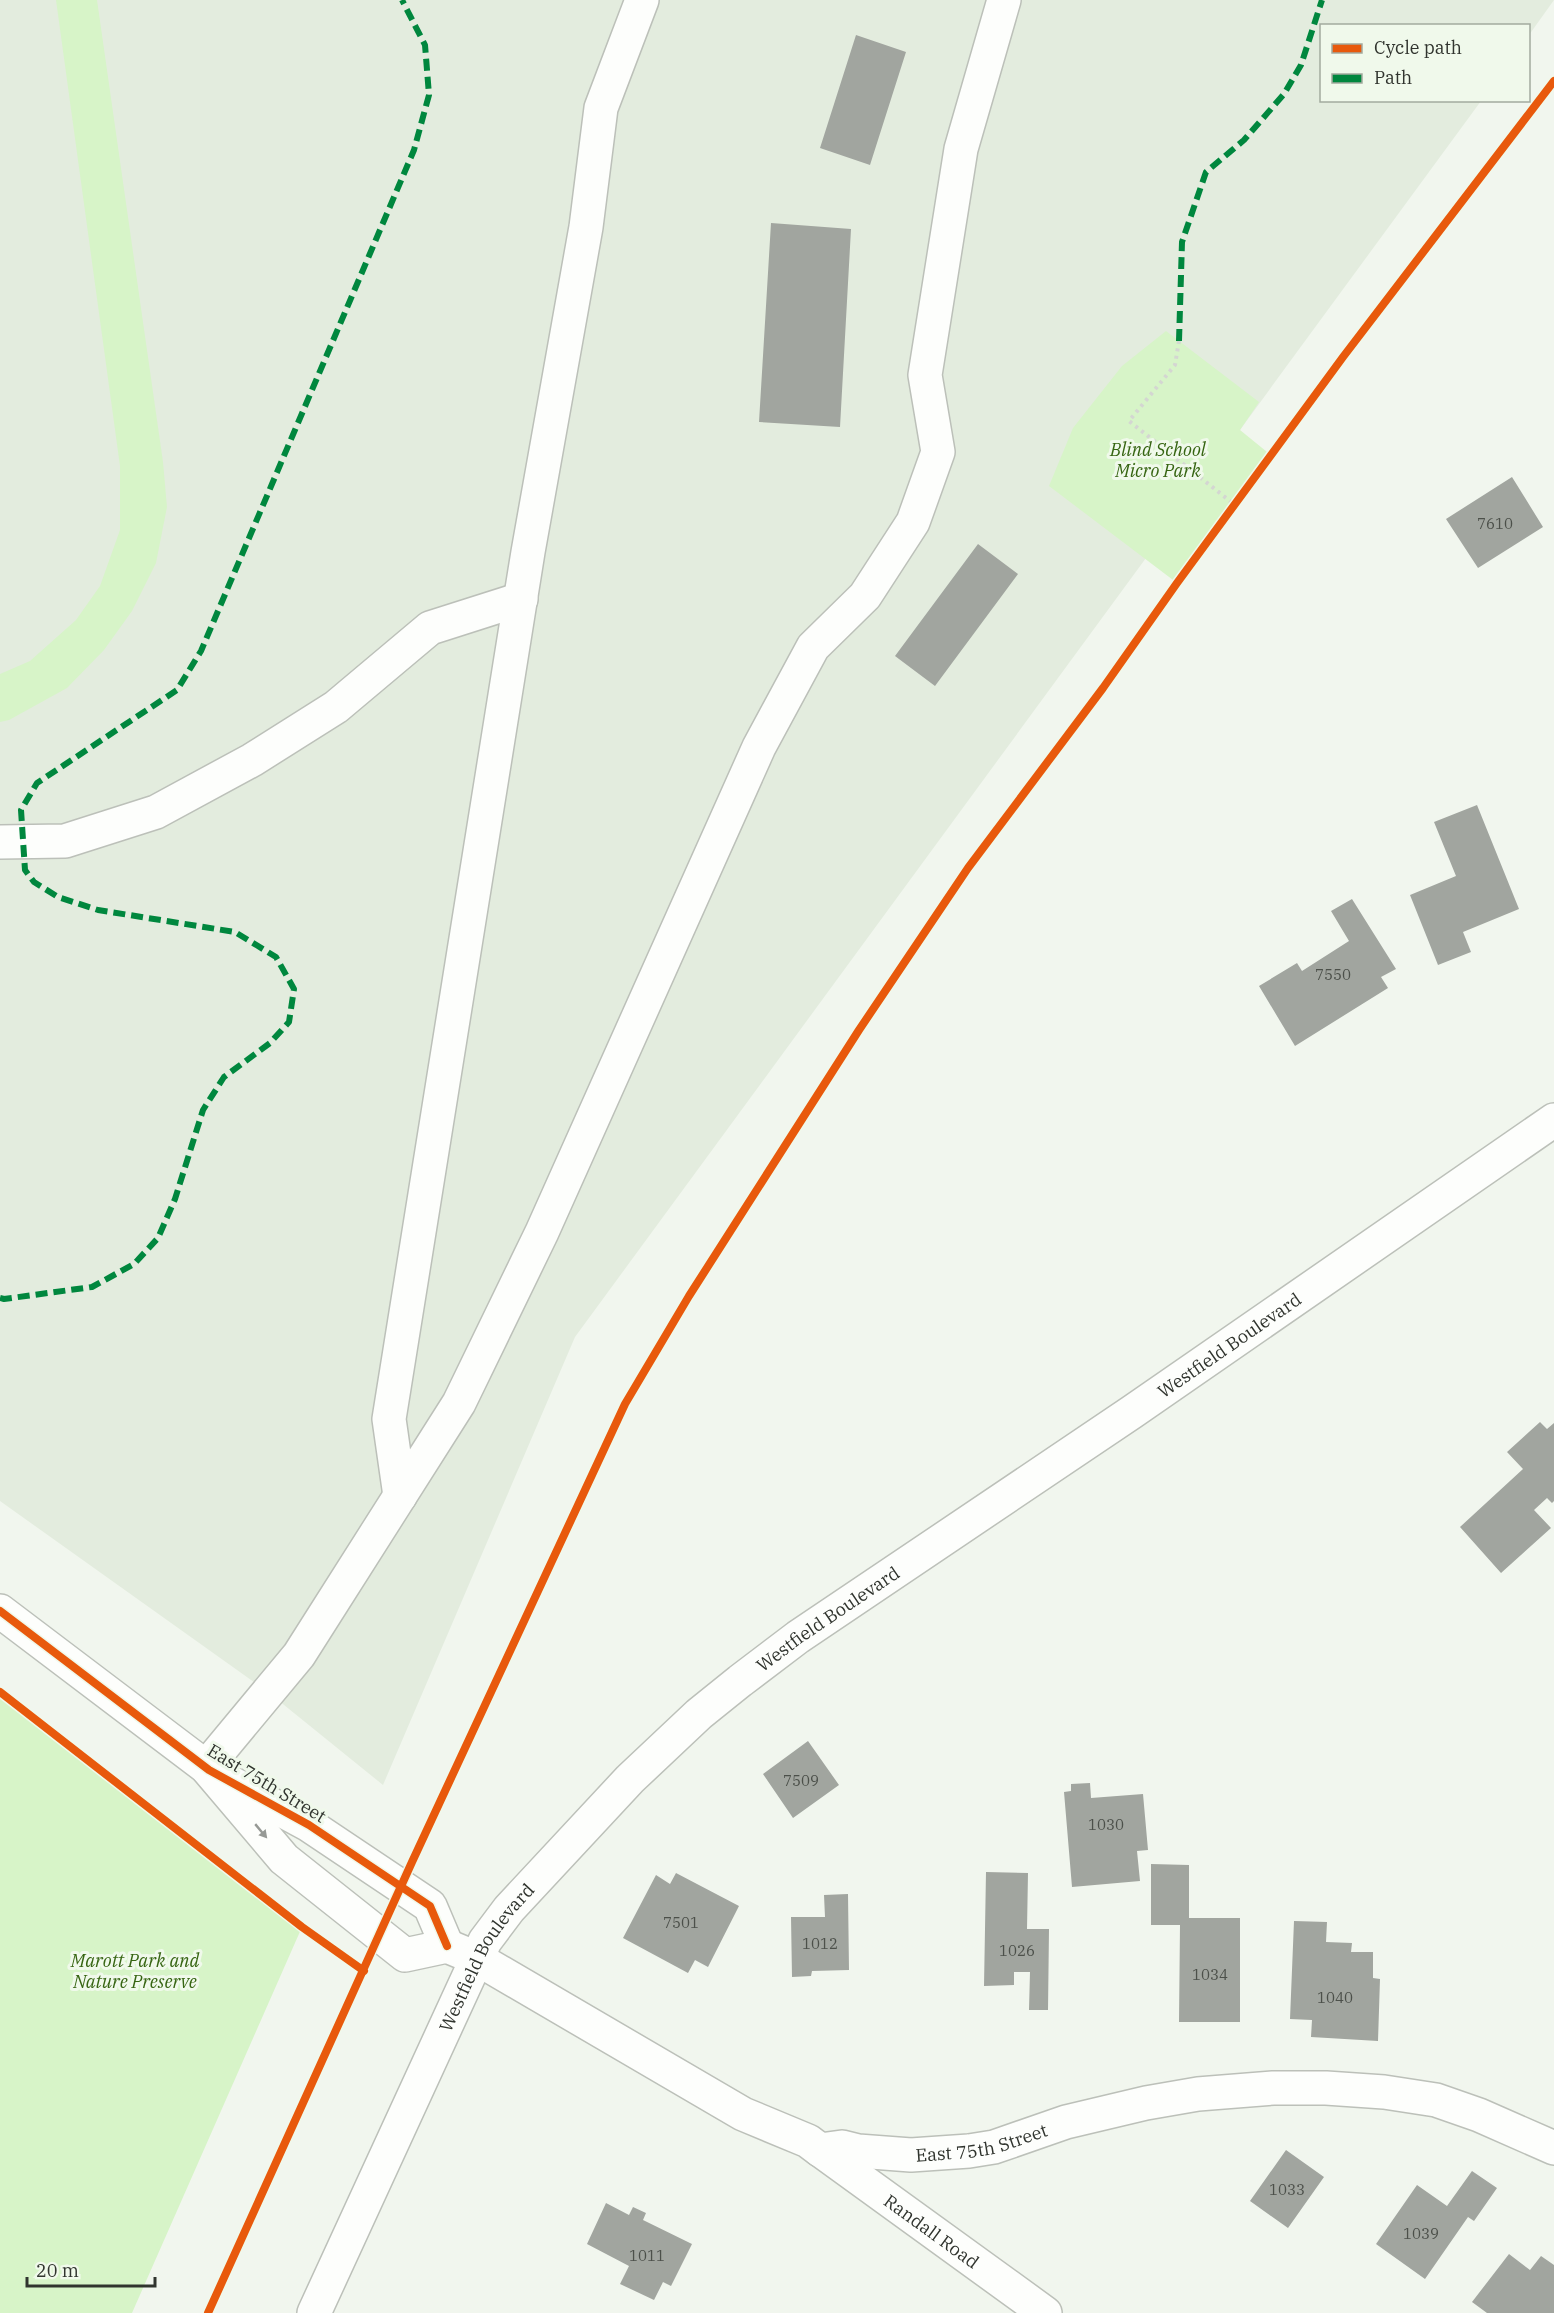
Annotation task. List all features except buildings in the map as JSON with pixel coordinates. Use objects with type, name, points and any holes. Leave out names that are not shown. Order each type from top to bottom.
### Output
[{"type":"street","points":[[400,1496],[389,1419],[521,599],[586,227],[601,108],[642,0]]},
{"type":"street","points":[[208,1769],[299,1655],[459,1403],[537,1243],[759,747],[813,647],[865,596],[913,522],[938,452],[926,375],[961,149],[1004,0]]},
{"type":"street","points":[[0,842],[65,841],[156,812],[252,760],[336,707],[430,628],[521,599]]},
{"type":"street","name":"Westfield Boulevard","points":[[314,2313],[462,1952],[498,1922],[630,1779],[690,1722],[798,1637],[1132,1412],[1554,1120]]},
{"type":"street","name":"East 75th Street","points":[[0,1611],[208,1769],[309,1825],[430,1906],[462,1952]]},
{"type":"street","name":"East 75th Street","points":[[208,1769],[284,1859],[405,1955],[462,1952]]},
{"type":"street","points":[[462,1952],[742,2114],[808,2141],[820,2150]]},
{"type":"street","name":"East 75th Street","points":[[820,2150],[842,2147],[858,2151],[911,2155],[969,2151],[994,2147],[1066,2122],[1146,2103],[1220,2092],[1273,2088],[1326,2088],[1384,2092],[1436,2100],[1479,2115],[1554,2148]]},
{"type":"street","name":"Randall Road","points":[[820,2150],[1045,2313]]},
{"type":"path","points":[[1179,341],[1175,364],[1129,421],[1235,505]]},
{"type":"path","points":[[1229,514],[1242,497]]},
{"type":"shaded area","points":[[0,0],[1554,0],[1530,34],[1530,24],[1320,24],[1320,102],[1480,102],[575,1337],[383,1785],[268,1692],[0,1501]]},
{"type":"green space","points":[[56,0],[97,0],[163,462],[167,507],[156,563],[132,611],[104,650],[67,688],[9,720],[0,722],[0,674],[30,661],[76,620],[100,586],[120,530],[120,466]]},
{"type":"green space","name":"Blind School Micro Park","points":[[1166,331],[1259,402],[1240,430],[1272,456],[1177,583],[1049,486],[1073,428],[1122,366]]},
{"type":"green space","name":"Marott Park and Nature Preserve","points":[[0,1693],[302,1927],[132,2313],[0,2313]]},
{"type":"marked path","points":[[0,1298],[92,1287],[134,1264],[158,1238],[175,1199],[203,1110],[224,1077],[270,1043],[289,1022],[294,989],[276,957],[235,932],[98,910],[58,897],[34,882],[25,870],[21,810],[37,783],[177,690],[201,651],[414,150],[429,95],[425,45],[402,0]]},
{"type":"marked path","points":[[1179,341],[1182,242],[1206,172],[1244,140],[1284,94],[1301,65],[1322,0]]},
{"type":"cycle path","points":[[208,2313],[412,1862],[625,1404],[689,1296],[859,1030],[968,868],[1103,688],[1343,357],[1554,81]]},
{"type":"cycle path","points":[[0,1611],[209,1770],[309,1825],[430,1906],[447,1946]]},
{"type":"cycle path","points":[[0,1692],[302,1927],[364,1971]]}]
